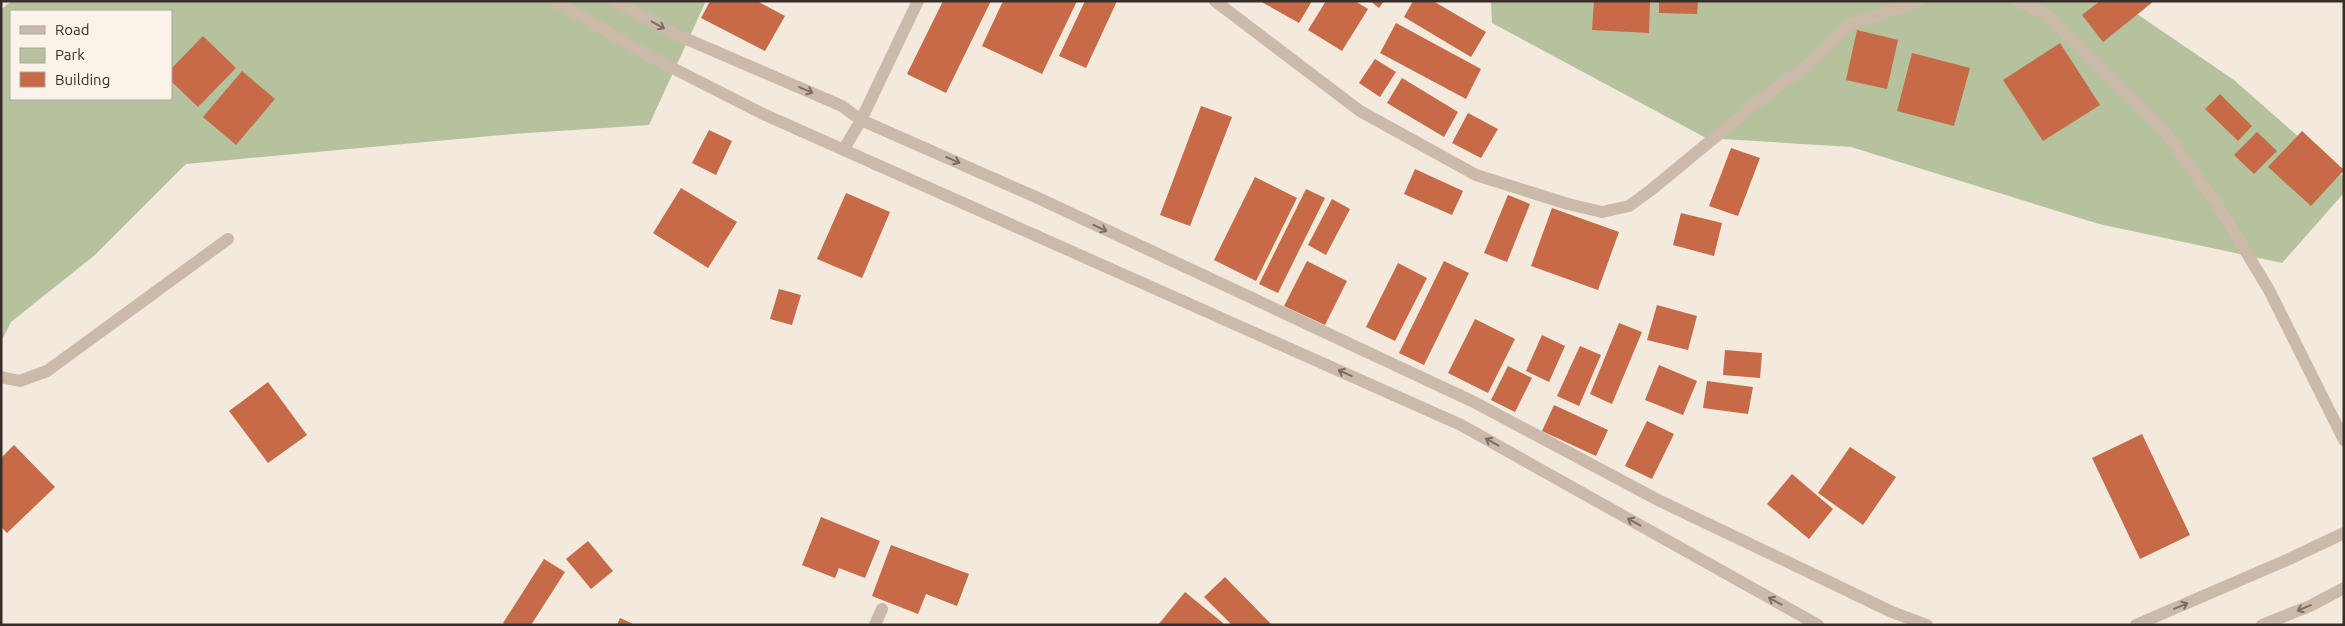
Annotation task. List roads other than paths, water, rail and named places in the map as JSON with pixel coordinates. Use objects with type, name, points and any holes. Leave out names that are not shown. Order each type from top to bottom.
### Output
[{"type":"street","points":[[555,1],[647,55],[763,114],[1461,425],[1818,625]]},
{"type":"street","points":[[615,1],[675,34],[842,106],[861,120],[1038,198],[1465,398],[1658,500],[1892,612],[1927,625]]},
{"type":"street","points":[[844,149],[861,120],[918,1]]},
{"type":"street","points":[[1215,1],[1360,111],[1476,175],[1568,204],[1602,212],[1628,206],[1651,190],[1766,95],[1812,62],[1849,25],[1919,1]]},
{"type":"street","points":[[2018,1],[2048,15],[2162,128],[2219,207],[2269,290],[2344,440]]},
{"type":"street","points":[[1,376],[20,381],[46,371],[228,239]]},
{"type":"street","points":[[2136,625],[2341,538]]},
{"type":"street","points":[[2262,625],[2310,606],[2344,588]]},
{"type":"street","points":[[875,625],[882,609]]}]
